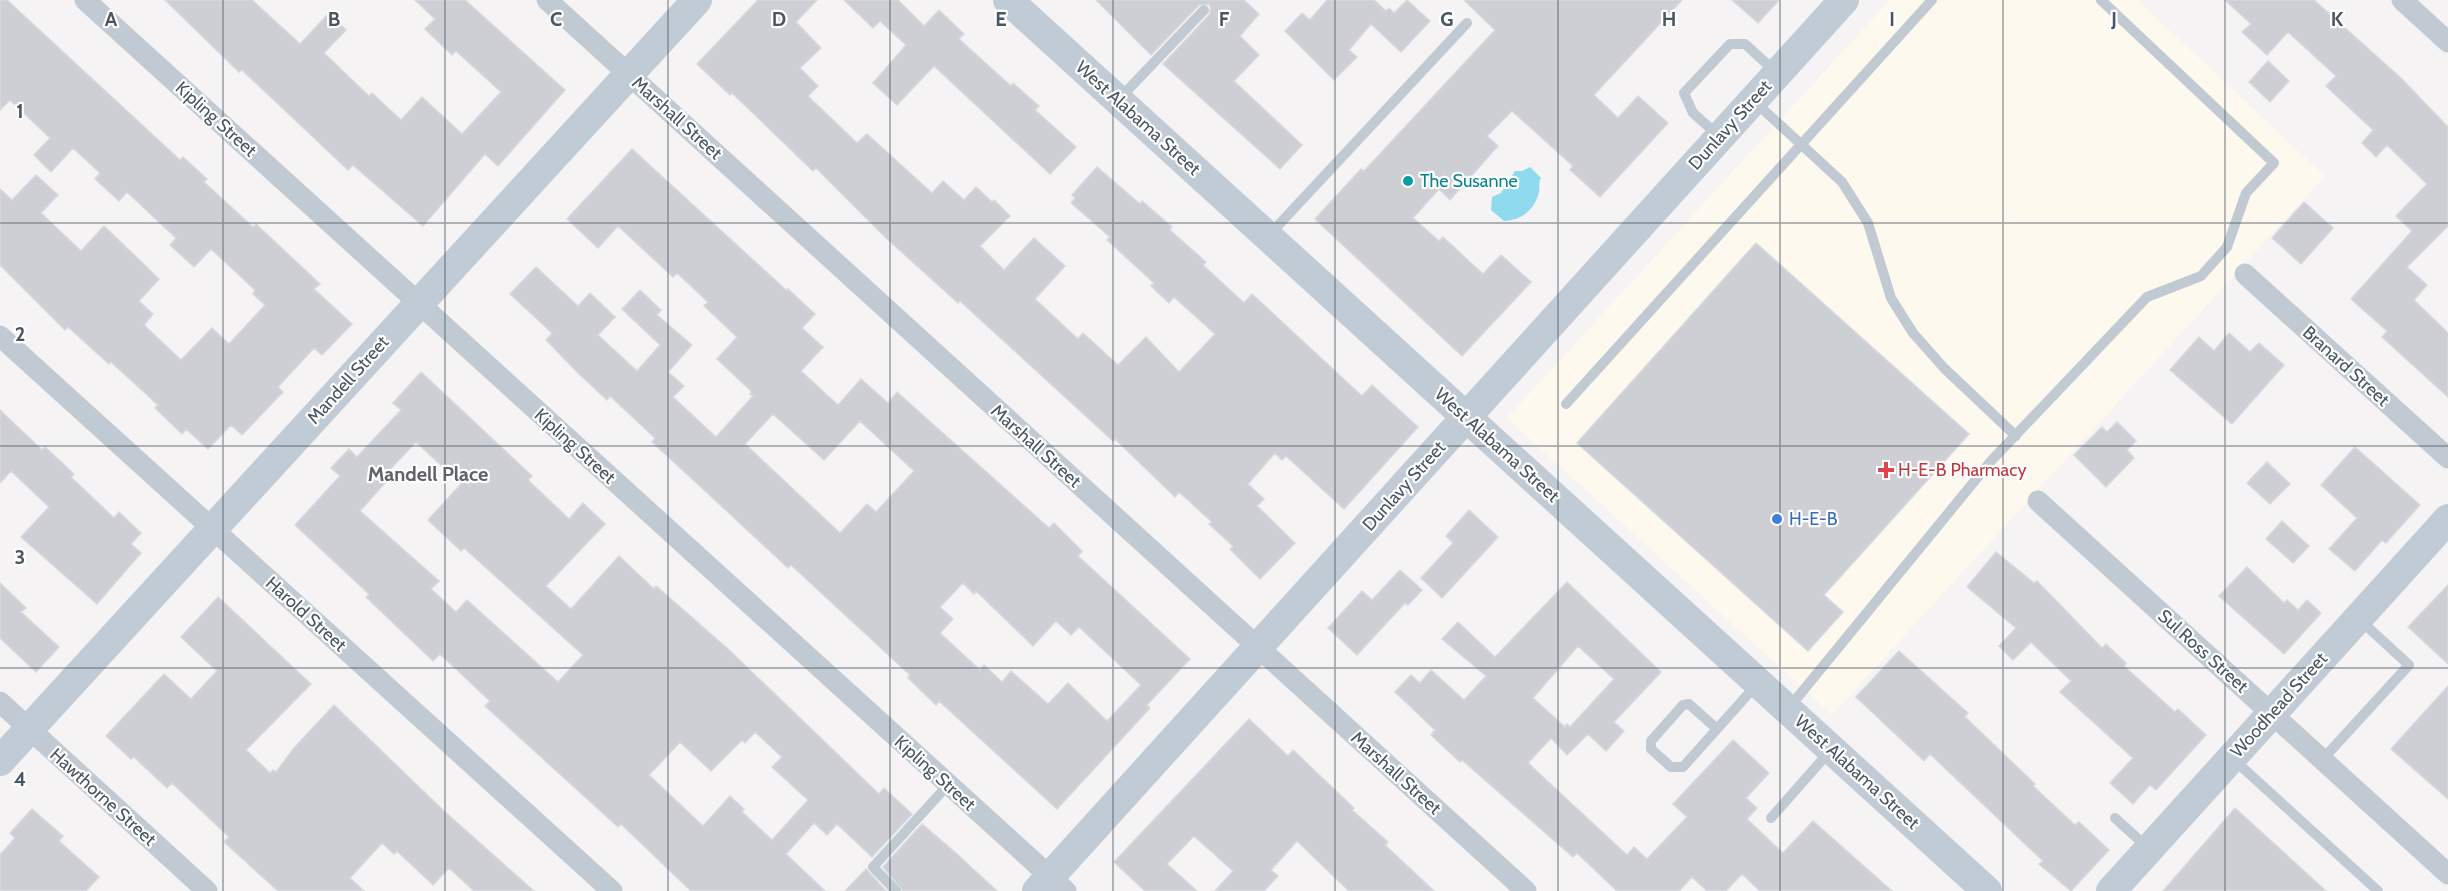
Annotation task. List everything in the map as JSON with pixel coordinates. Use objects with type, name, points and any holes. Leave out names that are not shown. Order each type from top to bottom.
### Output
[{"type":"street","name":"Kipling Street","points":[[85,0],[948,785],[1051,886]]},
{"type":"street","name":"Marshall Street","points":[[547,0],[1526,891]]},
{"type":"street","name":"Mandell Street","points":[[0,761],[418,302],[698,0]]},
{"type":"street","name":"West Alabama Street","points":[[1008,0],[1987,891]]},
{"type":"street","name":"Dunlavy Street","points":[[1051,886],[1257,647],[1844,0]]},
{"type":"street","points":[[2402,0],[2448,42]]},
{"type":"street","name":"Branard Street","points":[[2245,274],[2448,458]]},
{"type":"street","name":"Harold Street","points":[[0,336],[612,891]]},
{"type":"street","name":"Sul Ross Street","points":[[2038,501],[2448,874]]},
{"type":"street","name":"Woodhead Street","points":[[2111,891],[2448,519]]},
{"type":"street","name":"Hawthorne Street","points":[[0,702],[207,891]]},
{"type":"lane","points":[[1566,404],[1932,0]]},
{"type":"lane","points":[[1787,709],[2016,436],[2147,297],[2201,276],[2227,247],[2246,193],[2274,162],[2101,0]]},
{"type":"lane","points":[[1118,100],[1204,10]]},
{"type":"lane","points":[[1268,237],[1467,23]]},
{"type":"lane","points":[[1720,137],[1693,113],[1684,93],[1730,44],[1745,44],[1778,73]]},
{"type":"lane","points":[[1753,100],[1842,182],[1868,224],[1891,298],[1913,333],[1944,368],[2016,436]]},
{"type":"lane","points":[[2322,760],[2409,666],[2358,618]]},
{"type":"lane","points":[[1717,729],[1689,704],[1683,705],[1651,741],[1651,749],[1671,767],[1683,767],[1717,729],[1758,683]]},
{"type":"lane","points":[[1771,818],[1832,749]]},
{"type":"lane","points":[[2232,758],[2378,891]]},
{"type":"lane","points":[[896,891],[873,867],[948,785]]},
{"type":"lane","points":[[2115,819],[2149,849]]},
{"type":"shaded area","points":[[1890,0],[2137,0],[2325,176],[1832,715],[1507,418]]},
{"type":"water","points":[[1530,167],[1541,178],[1537,198],[1526,213],[1516,219],[1504,221],[1491,210],[1492,197],[1501,193],[1515,171],[1522,171]]},
{"type":"building","points":[[0,0],[7,0],[180,160],[183,157],[207,179],[204,182],[253,227],[256,224],[320,284],[314,289],[352,324],[322,355],[314,348],[278,387],[283,392],[242,435],[231,425],[208,449],[186,429],[182,434],[155,408],[158,405],[68,327],[65,330],[0,265],[0,189],[12,200],[36,175],[58,195],[41,213],[81,251],[104,226],[159,279],[139,301],[153,314],[144,325],[181,360],[212,328],[229,344],[265,305],[253,294],[255,290],[211,249],[194,267],[170,245],[176,238],[127,192],[119,201],[95,179],[100,173],[73,148],[51,172],[34,155],[50,138],[10,100],[0,110]]},
{"type":"building","points":[[165,0],[252,0],[300,44],[329,13],[346,30],[324,53],[369,96],[372,93],[401,120],[422,97],[462,134],[501,92],[456,51],[452,55],[425,29],[435,19],[415,0],[465,0],[565,90],[498,166],[485,154],[423,226],[353,165],[348,170],[242,70],[239,72]]},
{"type":"building","points":[[758,0],[817,0],[796,22],[821,48],[800,68],[818,86],[808,96],[857,143],[867,134],[932,193],[943,181],[964,200],[976,187],[992,202],[994,200],[1010,216],[980,246],[1004,270],[1034,238],[1065,266],[1035,299],[1078,339],[1083,333],[1118,365],[1146,337],[1179,372],[1215,334],[1174,297],[1169,303],[1151,286],[1154,283],[1107,240],[1110,237],[1071,203],[1075,198],[1072,195],[1097,167],[1140,204],[1142,201],[1172,227],[1170,230],[1206,262],[1203,265],[1244,303],[1252,294],[1362,396],[1372,385],[1418,427],[1344,509],[1286,456],[1282,460],[1275,453],[1248,484],[1264,499],[1257,506],[1295,543],[1260,579],[1230,549],[1233,546],[1209,524],[1212,522],[1179,492],[1175,497],[1115,439],[1113,441],[960,301],[958,303],[885,237],[816,168],[813,171],[732,93],[730,95],[697,64]]},
{"type":"building","points":[[844,0],[898,0],[924,26],[939,10],[964,34],[959,39],[1011,86],[1013,83],[1039,106],[1035,110],[1076,147],[1050,174],[934,66],[897,105],[873,83],[906,45],[880,21],[873,28]]},
{"type":"building","points":[[1096,0],[1244,0],[1259,14],[1240,36],[1259,55],[1234,81],[1302,145],[1280,169],[1163,64],[1209,15],[1211,8],[1209,4],[1199,5],[1151,55]]},
{"type":"building","points":[[1327,0],[1374,0],[1386,11],[1389,8],[1394,13],[1407,0],[1430,21],[1401,52],[1371,24],[1349,50],[1357,57],[1334,80],[1285,31],[1302,13],[1310,20]]},
{"type":"building","name":"The Susanne","points":[[1464,0],[1682,0],[1594,95],[1618,118],[1638,96],[1668,123],[1600,197],[1570,170],[1573,166],[1512,111],[1487,136],[1498,146],[1450,200],[1439,189],[1413,218],[1439,241],[1443,237],[1483,274],[1501,255],[1531,282],[1462,356],[1315,219],[1361,169],[1364,171],[1495,30]]},
{"type":"building","points":[[1732,0],[1779,0],[1758,23]]},
{"type":"building","points":[[2225,0],[2314,0],[2402,79],[2448,127],[2448,226],[2407,267],[2427,285],[2414,300],[2448,333],[2448,397],[2382,337],[2387,331],[2351,299],[2412,231],[2396,216],[2427,184],[2387,145],[2376,157],[2362,143],[2373,130],[2326,86],[2336,76],[2288,32],[2267,55],[2242,32],[2251,24]]},
{"type":"building","points":[[2268,61],[2289,81],[2270,102],[2249,82]]},
{"type":"building","points":[[632,149],[815,314],[802,328],[823,347],[801,371],[838,405],[861,379],[888,403],[897,392],[1049,528],[1054,523],[1082,551],[1078,556],[1190,659],[1147,705],[1150,708],[1057,809],[939,701],[936,705],[908,678],[910,675],[791,565],[788,568],[652,442],[655,438],[610,396],[607,400],[546,340],[552,333],[510,294],[536,267],[578,306],[590,293],[615,317],[598,335],[637,371],[660,345],[622,309],[640,290],[661,310],[657,315],[692,345],[668,372],[684,386],[673,397],[716,437],[753,396],[750,394],[752,392],[717,359],[737,337],[704,306],[708,302],[677,273],[673,277],[618,226],[598,248],[567,219]],"holes":[[[773,414],[824,460],[860,421],[914,471],[876,512],[867,504],[840,533],[745,444]],[[963,583],[974,594],[976,591],[1033,646],[1056,621],[1071,635],[1079,627],[1141,685],[1107,721],[1068,683],[1048,704],[1011,671],[1002,682],[984,665],[980,670],[940,633],[953,619],[940,607]]]},
{"type":"building","points":[[2304,202],[2333,228],[2301,264],[2272,238]]},
{"type":"building","name":"H-E-B","points":[[1756,243],[1969,434],[1824,595],[1843,612],[1808,651],[1577,443]]},
{"type":"building","points":[[2229,333],[2250,352],[2259,343],[2284,365],[2232,424],[2170,370],[2199,337],[2214,351]]},
{"type":"building","points":[[421,372],[532,476],[528,480],[569,519],[583,503],[605,524],[546,586],[571,609],[619,556],[654,589],[656,586],[728,649],[879,794],[884,788],[912,814],[872,857],[837,824],[827,835],[814,823],[786,854],[825,891],[691,891],[621,824],[618,827],[485,706],[490,701],[440,654],[433,661],[366,597],[369,594],[295,525],[340,476],[331,468],[349,449],[357,457],[401,410],[393,403]],"holes":[[[416,442],[461,484],[428,520],[461,551],[464,548],[583,655],[558,682],[467,600],[456,612],[431,589],[439,581],[360,511],[385,483],[381,479]],[[755,732],[782,757],[772,767],[808,800],[772,840],[742,812],[744,809],[730,796],[703,826],[649,775],[680,742],[711,771],[742,740],[745,743]]]},
{"type":"building","points":[[0,410],[42,450],[45,447],[74,474],[71,477],[114,518],[119,512],[141,533],[131,544],[141,553],[97,604],[21,537],[49,507],[11,471],[0,483]]},
{"type":"building","points":[[2117,422],[2136,441],[2127,450],[2134,458],[2106,487],[2074,455],[2102,427],[2107,432]]},
{"type":"building","points":[[2355,447],[2420,505],[2386,543],[2382,540],[2355,571],[2329,549],[2357,518],[2321,485]]},
{"type":"building","points":[[2267,462],[2290,484],[2270,504],[2247,483]]},
{"type":"building","points":[[1469,510],[1498,537],[1442,598],[1421,578],[1453,543],[1446,536]]},
{"type":"building","points":[[2282,521],[2309,546],[2293,563],[2266,539]]},
{"type":"building","points":[[1996,552],[2034,583],[2037,581],[2102,648],[2106,644],[2126,663],[2124,666],[2175,712],[2178,709],[2206,735],[2156,790],[2150,785],[2133,804],[2110,783],[2133,758],[2060,692],[2071,681],[2031,642],[2013,660],[1999,646],[2016,628],[1967,587]]},
{"type":"building","points":[[2247,567],[2284,603],[2287,600],[2298,610],[2307,600],[2321,613],[2284,654],[2219,596]]},
{"type":"building","points":[[1400,570],[1422,590],[1408,605],[1405,603],[1357,655],[1328,628],[1362,591],[1372,600]]},
{"type":"building","points":[[1567,582],[1661,672],[1614,722],[1624,731],[1606,751],[1588,734],[1567,755],[1551,738],[1528,763],[1627,855],[1634,847],[1647,859],[1687,817],[1673,804],[1733,740],[1769,773],[1746,798],[1757,808],[1747,819],[1783,853],[1813,821],[1892,891],[1760,891],[1742,874],[1726,891],[1707,891],[1692,877],[1679,891],[1617,891],[1577,853],[1573,857],[1462,760],[1460,762],[1431,735],[1435,730],[1395,692],[1411,675],[1420,683],[1431,670],[1464,700],[1486,676],[1442,639],[1458,622],[1495,657]],"holes":[[[1578,646],[1614,679],[1570,727],[1567,724],[1565,727],[1533,698]]]},
{"type":"building","points":[[0,583],[26,608],[21,612],[59,647],[36,672],[0,638]]},
{"type":"building","points":[[2448,585],[2448,664],[2408,627]]},
{"type":"building","points":[[218,597],[311,684],[246,750],[270,773],[273,770],[276,772],[294,748],[334,705],[444,811],[534,891],[474,891],[449,868],[433,885],[397,851],[394,854],[382,843],[350,878],[364,891],[278,891],[224,842],[229,837],[172,783],[167,788],[134,757],[131,759],[106,736],[164,674],[191,699],[217,671],[181,637]]},
{"type":"building","points":[[1899,651],[1968,713],[1965,717],[2035,784],[2033,786],[2075,825],[2079,822],[2109,850],[2071,891],[2039,864],[2043,861],[1930,754],[1924,761],[1856,697]]},
{"type":"building","points":[[2448,686],[2448,799],[2391,749]]},
{"type":"building","points":[[1249,719],[1288,756],[1293,750],[1354,808],[1352,810],[1388,842],[1385,845],[1434,891],[1349,891],[1297,841],[1271,870],[1278,876],[1264,891],[1215,891],[1233,871],[1194,836],[1167,864],[1197,891],[1145,891],[1114,862]]},
{"type":"building","points":[[2235,808],[2326,891],[2163,891]]},
{"type":"building","points":[[32,809],[63,836],[59,841],[99,877],[86,891],[0,891],[0,855],[15,838],[10,833]]},
{"type":"building","points":[[922,824],[997,891],[903,891],[883,867]]},
{"type":"building","points":[[866,869],[886,891],[845,891]]},
{"type":"place","name":"The Susanne","points":[[1408,181]]},
{"type":"place","name":"H-E-B Pharmacy","points":[[1886,470]]},
{"type":"place","name":"H-E-B","points":[[1777,519]]},
{"type":"district","name":"Mandell Place","points":[[428,474]]}]
